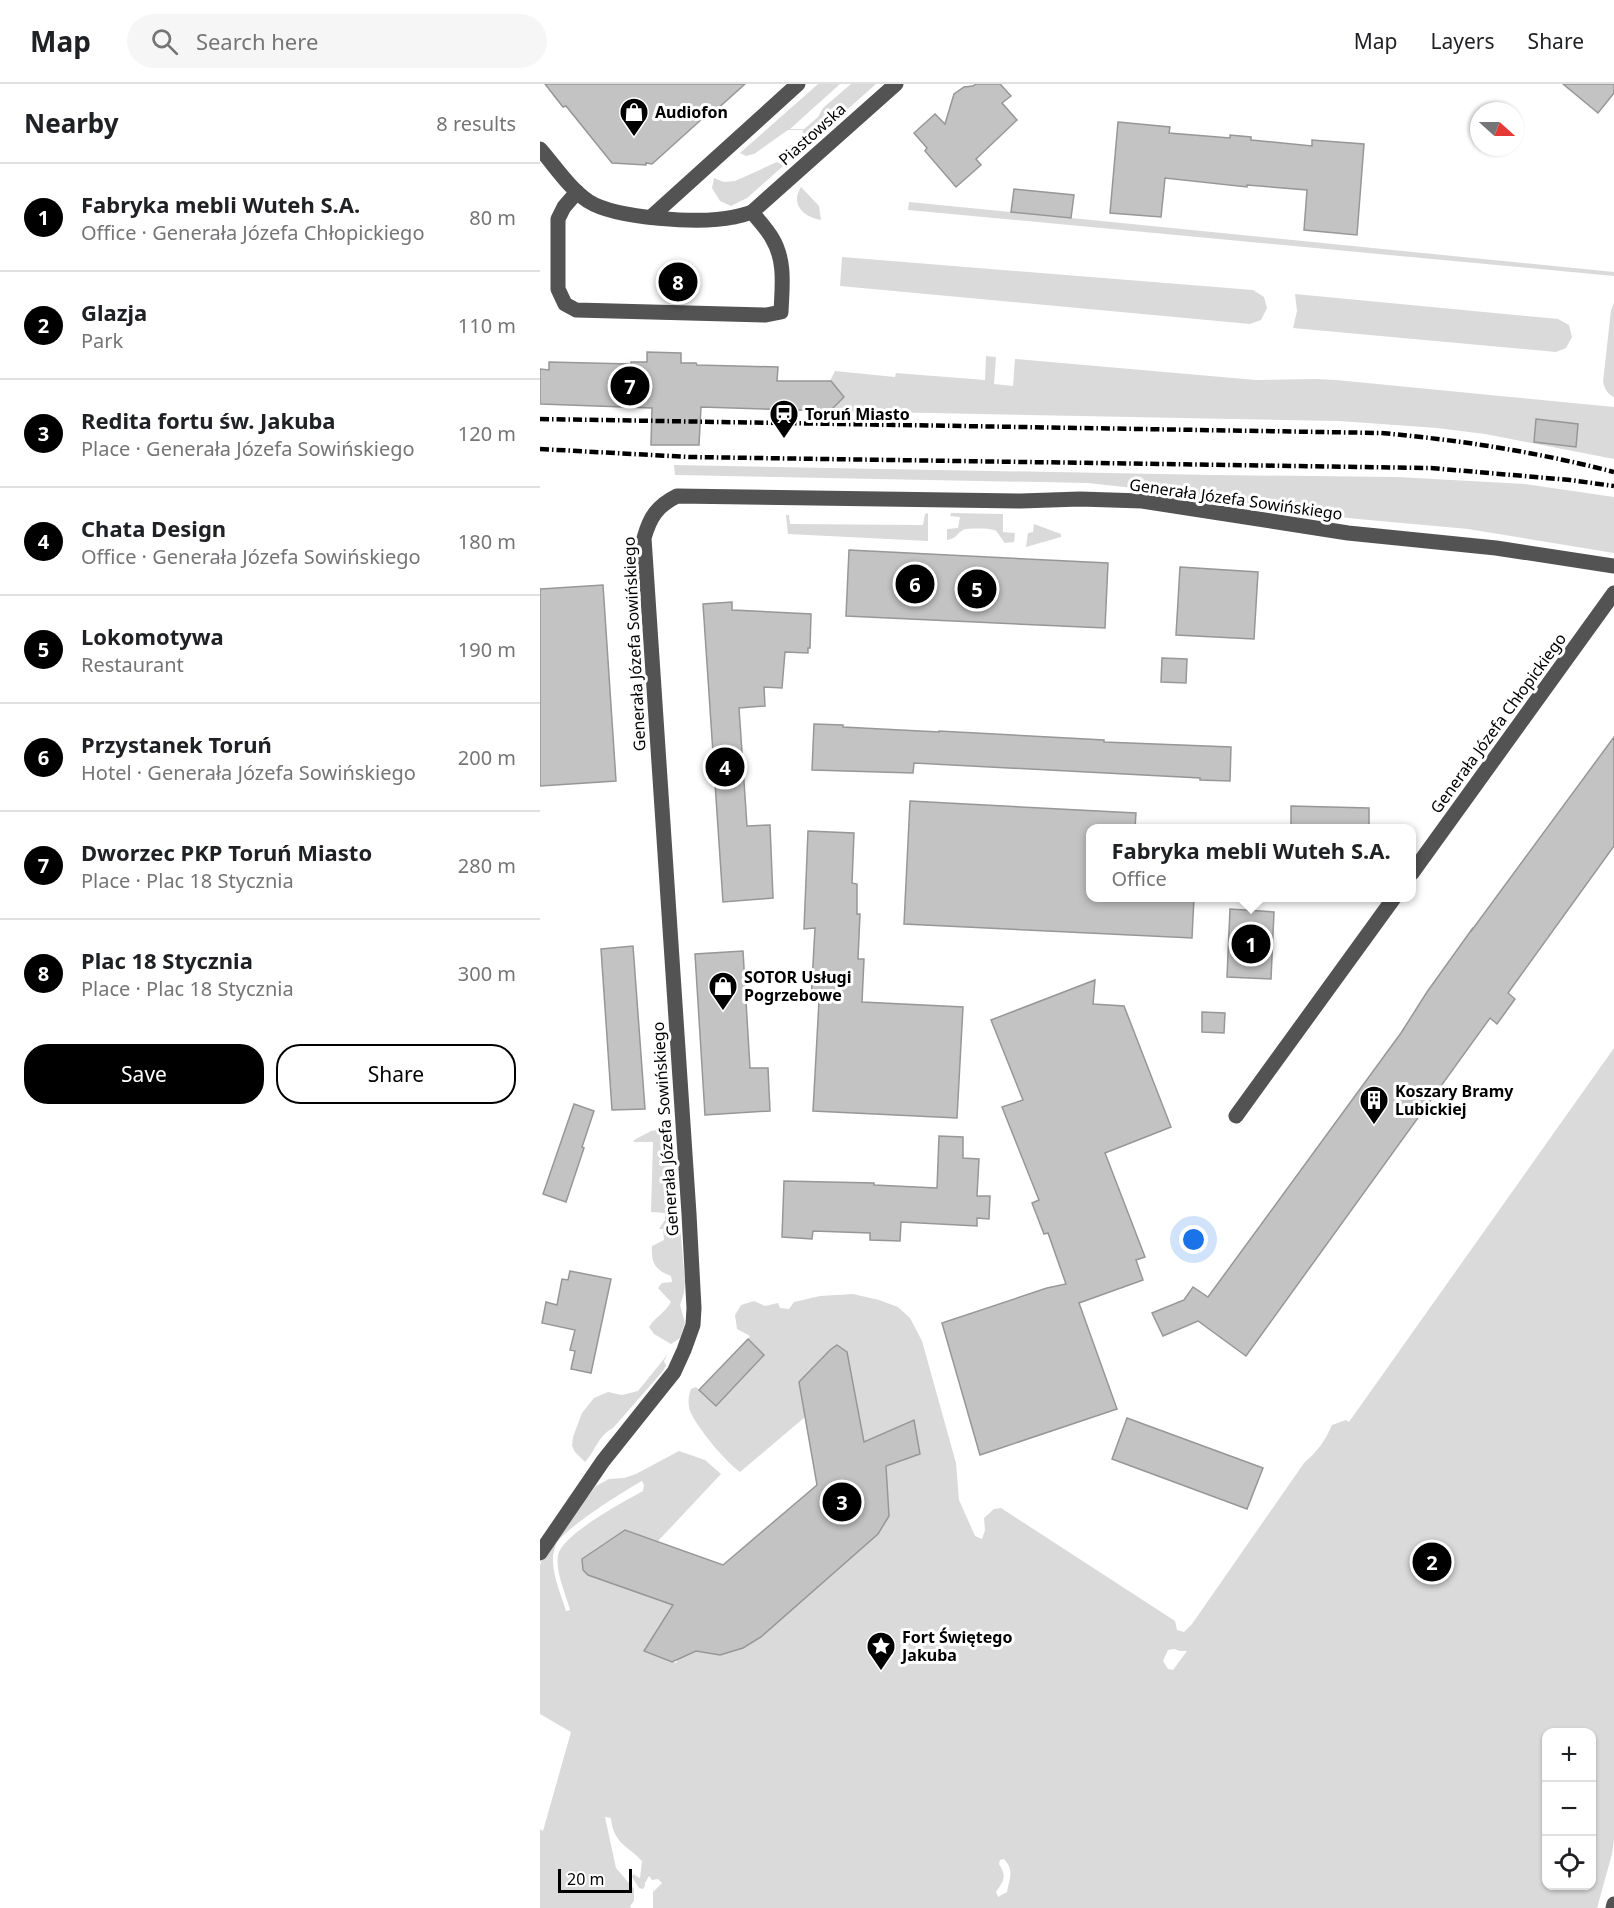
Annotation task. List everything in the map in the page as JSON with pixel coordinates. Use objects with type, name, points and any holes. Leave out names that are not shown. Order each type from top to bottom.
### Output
[{"type":"street","points":[[651,217],[798,84]]},
{"type":"street","name":"Piastowska","points":[[752,212],[896,84]]},
{"type":"street","points":[[540,149],[577,192],[588,201],[619,212],[651,217],[708,220],[752,212],[772,237],[778,250],[783,271],[782,312],[766,315],[576,310],[565,304],[558,289],[558,219],[564,207],[577,192]]},
{"type":"street","name":"Generała Józefa Sowińskiego","points":[[540,1553],[603,1461],[674,1372],[693,1325],[690,1214],[644,538],[647,527],[663,503],[677,496],[1142,501],[1348,533],[1496,548],[1614,566]]},
{"type":"street","name":"Generała Józefa Chłopickiego","points":[[1416,867],[1614,593]]},
{"type":"street","points":[[1236,1116],[1390,902]]},
{"type":"shaded area","points":[[818,84],[840,84],[790,129],[804,129],[818,117],[823,108],[851,84],[876,84],[806,146],[802,138],[803,130],[788,130],[754,154],[746,156],[740,153]]},
{"type":"shaded area","points":[[804,147],[747,198],[731,206],[720,201],[712,188],[714,178],[724,182],[735,181],[777,162],[783,165],[789,160],[785,154],[792,149],[796,154]]},
{"type":"shaded area","points":[[801,187],[819,206],[821,220],[809,216],[800,209],[797,199]]},
{"type":"shaded area","points":[[909,202],[1614,272],[1614,276],[908,210]]},
{"type":"shaded area","points":[[842,257],[1253,290],[1264,297],[1267,308],[1261,320],[1250,324],[840,286]]},
{"type":"shaded area","points":[[1295,294],[1558,319],[1569,325],[1572,337],[1566,348],[1556,352],[1293,328],[1297,311]]},
{"type":"shaded area","points":[[1614,303],[1614,397],[1607,391],[1603,382],[1611,310]]},
{"type":"shaded area","points":[[986,356],[996,357],[994,384],[1013,386],[1015,359],[1256,380],[1336,380],[1614,407],[1614,459],[1485,434],[1339,421],[830,411],[830,381],[835,371],[895,377],[896,373],[985,380]]},
{"type":"shaded area","points":[[674,465],[1397,477],[1525,484],[1614,497],[1614,553],[1468,529],[1214,503],[1188,494],[1088,483],[675,475]]},
{"type":"shaded area","points":[[928,513],[928,541],[788,534],[786,515],[789,515],[790,524],[923,525],[925,514]]},
{"type":"shaded area","points":[[951,513],[1003,514],[1003,532],[1015,533],[1014,542],[1005,543],[996,531],[990,529],[963,530],[947,540],[947,529],[958,528],[960,517],[950,516]]},
{"type":"shaded area","points":[[1034,524],[1061,534],[1061,537],[1026,547],[1028,533],[1033,532]]},
{"type":"shaded area","points":[[1614,1048],[1614,1840],[1597,1908],[653,1908],[653,1892],[662,1883],[658,1879],[652,1880],[649,1876],[643,1889],[639,1888],[632,1877],[633,1874],[640,1878],[642,1861],[618,1838],[611,1818],[605,1817],[616,1868],[634,1889],[634,1901],[631,1908],[540,1908],[540,1829],[543,1831],[571,1732],[540,1714],[540,1565],[562,1529],[596,1486],[609,1479],[636,1474],[679,1451],[705,1460],[721,1474],[658,1541],[625,1530],[582,1559],[583,1570],[589,1575],[673,1605],[644,1651],[676,1663],[678,1659],[696,1651],[720,1655],[742,1648],[761,1637],[886,1466],[920,1454],[913,1420],[864,1442],[847,1353],[837,1347],[832,1348],[799,1382],[805,1417],[740,1472],[714,1446],[697,1424],[690,1411],[689,1400],[691,1389],[696,1387],[716,1406],[764,1355],[748,1339],[750,1336],[737,1329],[735,1315],[741,1305],[754,1301],[765,1306],[778,1303],[780,1308],[789,1309],[794,1302],[820,1296],[853,1294],[898,1307],[910,1318],[922,1341],[956,1463],[959,1500],[975,1536],[982,1539],[985,1530],[984,1518],[994,1509],[1001,1508],[1175,1621],[1177,1630],[1184,1632],[1192,1624],[1304,1463],[1320,1446],[1332,1425],[1346,1420],[1349,1422]],"holes":[[[642,1481],[643,1491],[595,1519],[562,1547],[557,1562],[570,1610],[566,1611],[554,1571],[553,1556],[556,1544],[582,1520]],[[1168,1650],[1187,1651],[1173,1670],[1168,1669],[1163,1661]],[[1004,1859],[1009,1867],[1010,1875],[1007,1892],[998,1897],[996,1892],[1004,1875],[999,1864],[1000,1860]]]},
{"type":"shaded area","points":[[662,1129],[669,1133],[685,1282],[680,1305],[685,1323],[680,1338],[671,1344],[654,1334],[649,1327],[671,1302],[658,1288],[662,1283],[672,1282],[671,1276],[655,1265],[652,1257],[652,1246],[664,1240],[663,1229],[659,1229],[665,1220],[665,1213],[651,1212],[653,1142],[634,1142],[651,1131]]},
{"type":"shaded area","points":[[668,1354],[664,1361],[666,1366],[663,1371],[613,1428],[600,1439],[585,1462],[572,1446],[582,1413],[594,1398],[608,1392],[622,1395],[638,1391]]},
{"type":"building","points":[[545,84],[745,84],[715,111],[713,109],[652,164],[646,163],[646,165],[612,163]]},
{"type":"building","points":[[976,84],[1000,84],[1011,96],[1002,103],[1017,120],[976,159],[981,165],[956,187],[925,151],[927,148],[914,133],[935,114],[945,124],[954,94],[964,87]]},
{"type":"building","points":[[1563,84],[1614,84],[1614,93],[1598,113]]},
{"type":"building","points":[[1118,122],[1170,127],[1169,133],[1230,138],[1230,135],[1251,137],[1251,140],[1312,146],[1312,140],[1364,144],[1357,235],[1304,230],[1307,190],[1247,185],[1247,187],[1165,178],[1161,217],[1110,213]]},
{"type":"building","points":[[1014,189],[1074,195],[1071,218],[1011,212]]},
{"type":"building","points":[[647,352],[681,353],[681,363],[696,363],[697,365],[778,367],[777,381],[831,381],[844,397],[830,411],[701,407],[699,445],[651,445],[652,408],[540,404],[540,369],[549,370],[549,362],[631,364],[631,362],[647,362]]},
{"type":"building","points":[[1536,419],[1578,424],[1576,447],[1534,442]]},
{"type":"building","points":[[849,550],[1108,563],[1105,628],[846,616]]},
{"type":"building","points":[[1180,567],[1258,572],[1254,639],[1176,635]]},
{"type":"building","points":[[603,585],[616,781],[540,786],[540,589]]},
{"type":"building","points":[[732,602],[732,610],[811,614],[810,648],[808,648],[808,653],[785,652],[782,688],[764,687],[765,706],[739,708],[747,826],[770,825],[773,898],[723,902],[703,604]]},
{"type":"building","points":[[1162,658],[1187,659],[1186,683],[1161,682]]},
{"type":"building","points":[[814,724],[1104,740],[1104,742],[1231,747],[1230,781],[914,763],[913,773],[812,770]]},
{"type":"building","name":"Koszary Bramy Lubickiej","points":[[1614,737],[1614,846],[1508,993],[1515,999],[1497,1024],[1490,1018],[1246,1356],[1198,1321],[1163,1336],[1152,1313],[1184,1300],[1193,1287],[1208,1297],[1401,1033],[1472,929]]},
{"type":"building","points":[[910,801],[1136,813],[1135,824],[1086,824],[1086,902],[1194,902],[1192,938],[904,924]]},
{"type":"building","points":[[1291,806],[1369,808],[1369,824],[1291,824]]},
{"type":"building","points":[[808,831],[854,833],[852,883],[857,884],[857,914],[860,914],[858,959],[864,959],[862,1002],[963,1007],[957,1118],[813,1111],[819,1001],[811,1001],[815,928],[804,929]]},
{"type":"building","points":[[1230,909],[1274,912],[1271,979],[1227,977]]},
{"type":"building","points":[[633,946],[645,1109],[612,1110],[601,949]]},
{"type":"building","name":"SOTOR Usługi Pogrzebowe","points":[[743,951],[750,1068],[768,1068],[770,1111],[705,1115],[695,954]]},
{"type":"building","points":[[1095,980],[1093,1004],[1124,1006],[1171,1127],[1105,1153],[1145,1257],[1136,1260],[1143,1280],[1079,1303],[1117,1409],[980,1455],[942,1323],[1047,1288],[1066,1284],[1048,1233],[1044,1234],[1032,1203],[1039,1200],[1002,1107],[1023,1100],[991,1020]]},
{"type":"building","points":[[1202,1012],[1225,1013],[1224,1033],[1202,1032]]},
{"type":"building","points":[[574,1104],[594,1111],[566,1202],[543,1194]]},
{"type":"building","points":[[939,1136],[963,1137],[963,1158],[979,1159],[977,1196],[990,1196],[989,1219],[977,1218],[977,1226],[901,1222],[900,1241],[870,1240],[870,1233],[813,1231],[812,1239],[782,1237],[784,1181],[874,1183],[874,1185],[937,1188]]},
{"type":"building","points":[[570,1271],[611,1279],[591,1373],[571,1369],[575,1351],[570,1350],[575,1330],[542,1323],[546,1302],[557,1305],[562,1279],[568,1280]]},
{"type":"building","points":[[748,1339],[764,1355],[716,1406],[699,1390]]},
{"type":"building","points":[[837,1345],[847,1352],[864,1442],[914,1420],[920,1454],[886,1466],[889,1516],[878,1534],[761,1637],[743,1648],[720,1655],[696,1651],[672,1662],[644,1651],[673,1605],[588,1575],[583,1570],[582,1559],[625,1530],[723,1565],[817,1485],[799,1382]]},
{"type":"building","points":[[1127,1418],[1263,1468],[1247,1509],[1112,1459]]},
{"type":"railway","points":[[540,419],[1381,433],[1498,448],[1556,458],[1614,472]]},
{"type":"railway","points":[[540,449],[689,457],[1431,468],[1614,486]]},
{"type":"place","name":"Audiofon","points":[[634,138]]},
{"type":"place","name":"Plac 18 Stycznia","points":[[678,282]]},
{"type":"place","name":"Dworzec PKP Toruń Miasto","points":[[630,386]]},
{"type":"place","name":"Toruń Miasto","points":[[784,440]]},
{"type":"place","name":"Przystanek Toruń","points":[[915,584]]},
{"type":"place","name":"Lokomotywa","points":[[977,589]]},
{"type":"place","name":"Chata Design","points":[[725,767]]},
{"type":"place","name":"Fabryka mebli Wuteh S.A.","points":[[1251,944]]},
{"type":"place","name":"SOTOR Usługi Pogrzebowe","points":[[723,1012]]},
{"type":"place","name":"Koszary Bramy Lubickiej","points":[[1374,1126]]},
{"type":"place","name":"Redita fortu św. Jakuba","points":[[842,1502]]},
{"type":"place","name":"Glazja","points":[[1432,1562]]},
{"type":"place","name":"Fort Świętego Jakuba","points":[[881,1672]]}]
